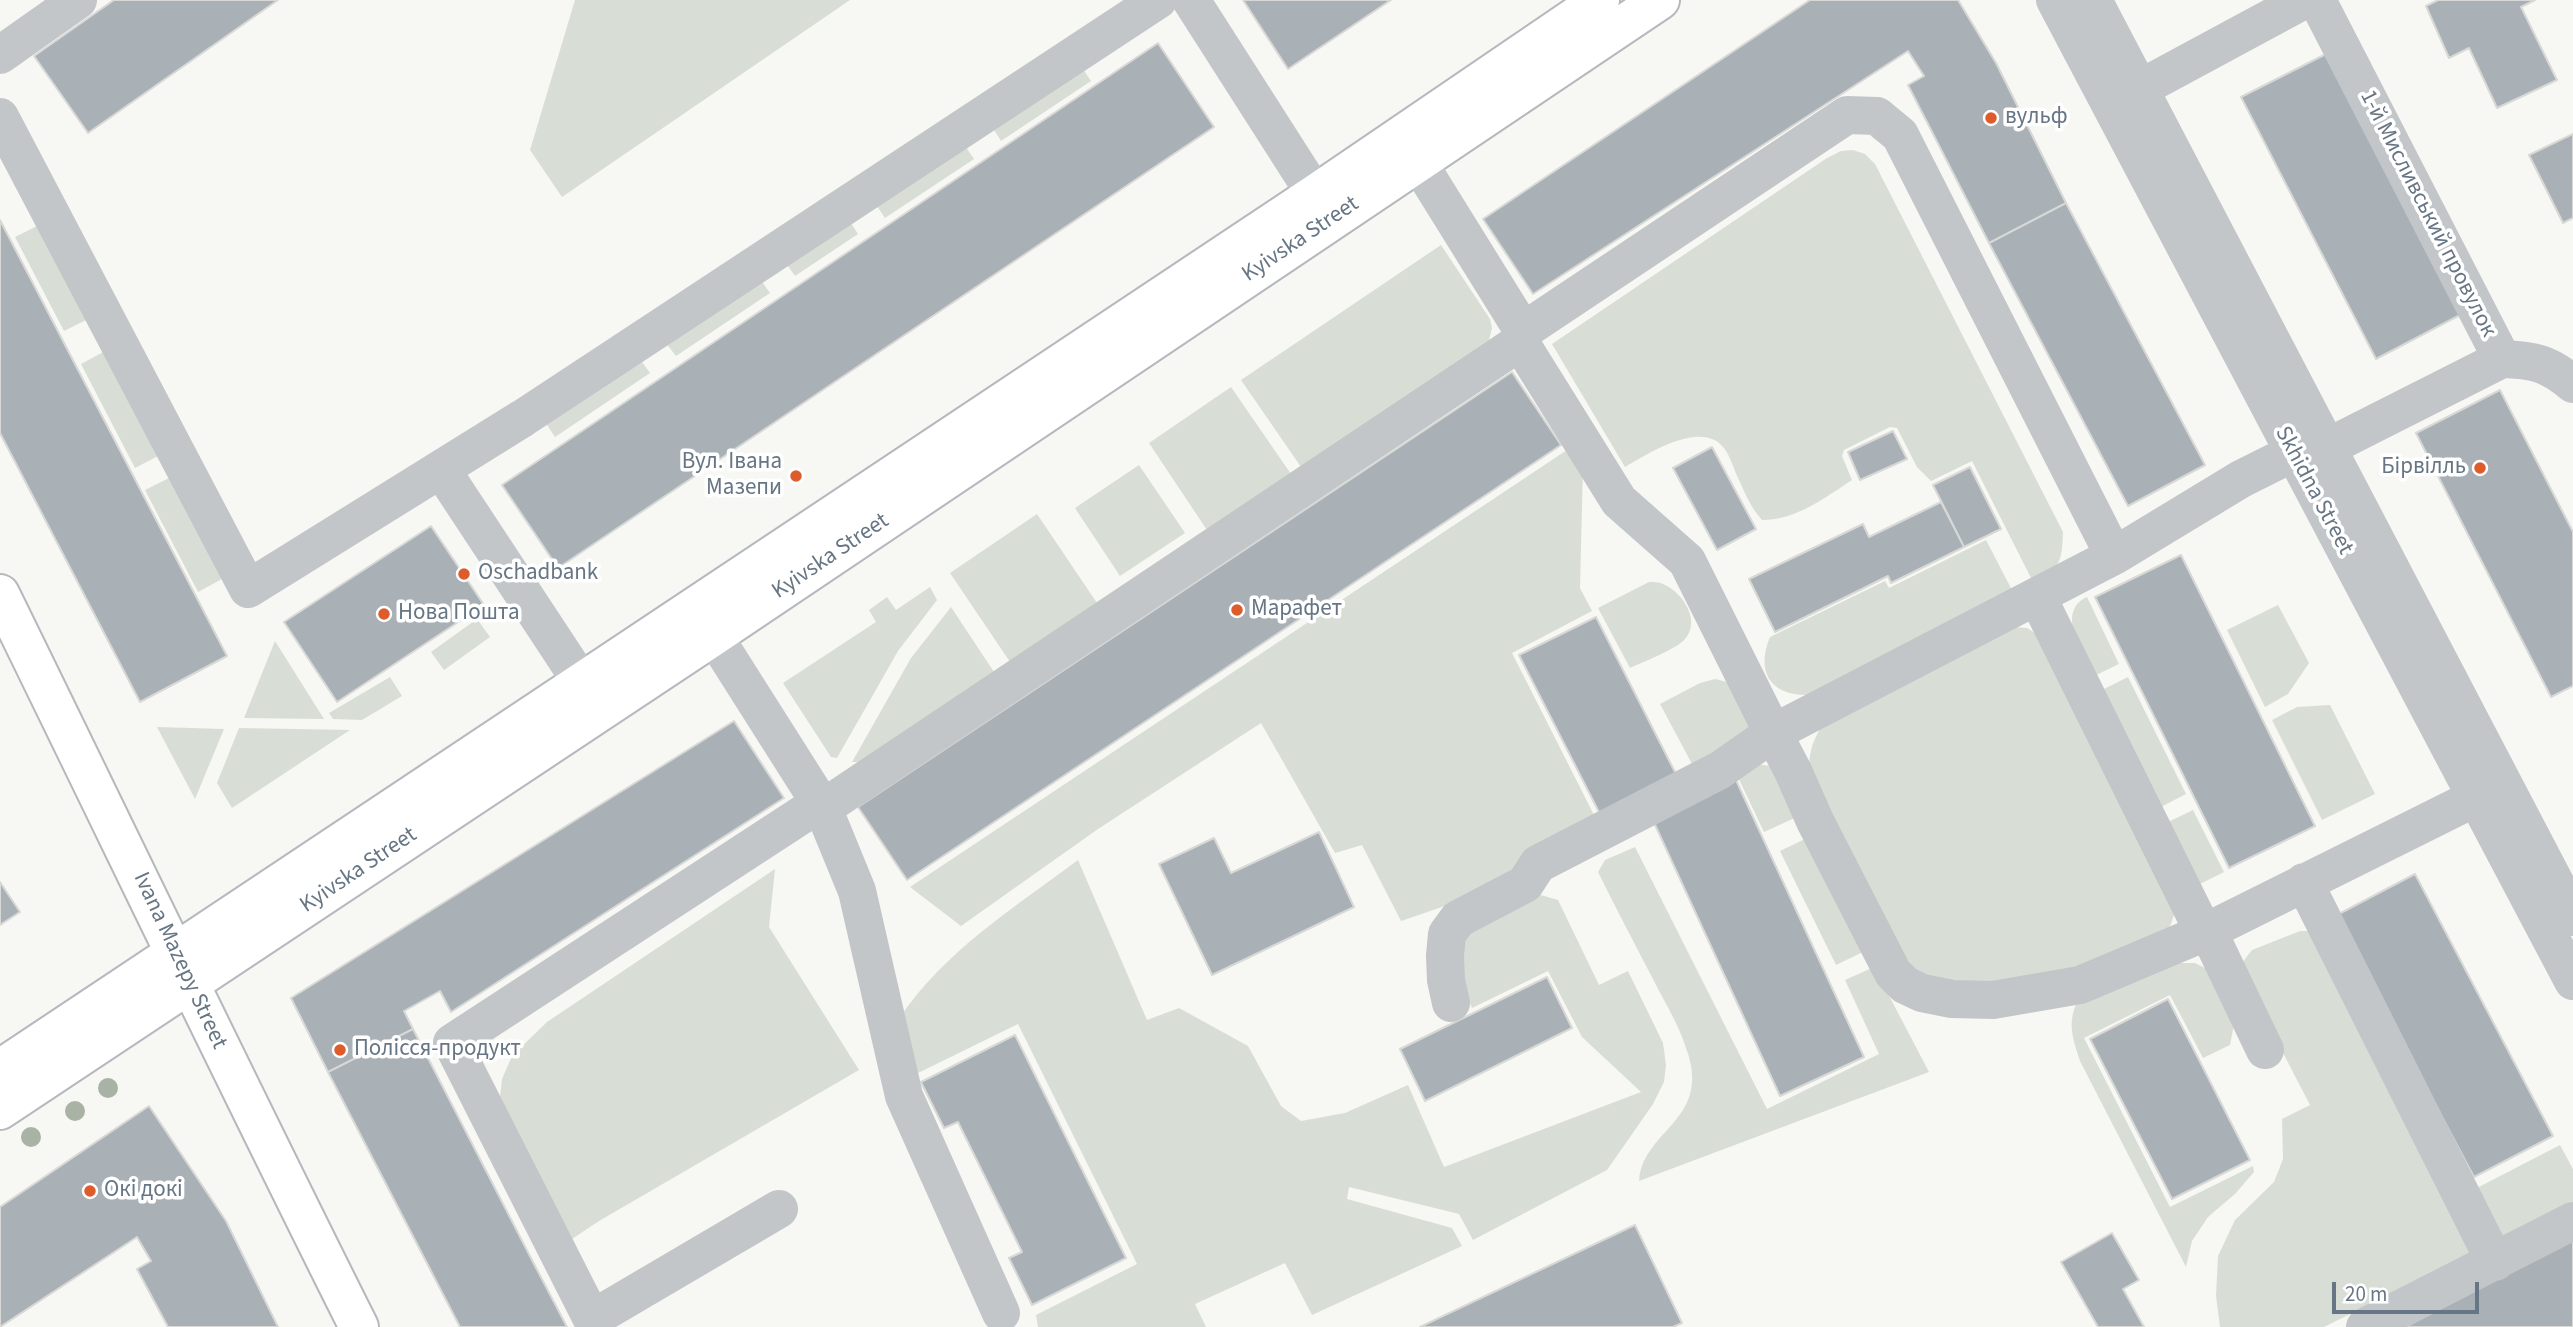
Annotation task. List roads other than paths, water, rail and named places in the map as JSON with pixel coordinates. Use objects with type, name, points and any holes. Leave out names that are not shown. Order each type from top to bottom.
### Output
[{"type":"main road","name":"Kyivska Street","points":[[0,1110],[182,968],[582,683],[1315,194],[1600,0]]},
{"type":"main road","name":"Kyivska Street","points":[[0,1069],[182,968],[714,636],[1660,0]]},
{"type":"main road","name":"Ivana Mazepy Street","points":[[0,594],[228,1066],[359,1327]]},
{"type":"street","points":[[0,55],[78,0]]},
{"type":"street","points":[[0,117],[248,589],[523,418],[1157,0]]},
{"type":"street","points":[[1191,0],[1315,194]]},
{"type":"street","name":"Skhidna Street","points":[[2055,0],[2310,450],[2490,790],[2573,981]]},
{"type":"street","name":"Skhidna Street","points":[[2093,0],[2139,89],[2310,450]]},
{"type":"street","points":[[2139,89],[2304,0]]},
{"type":"street","name":"1-й Мисливський провулок","points":[[2317,0],[2501,359],[2531,359],[2559,372],[2573,384]]},
{"type":"street","points":[[779,1209],[594,1323],[452,1043],[821,806],[1522,337],[1847,115],[1877,116],[1900,135],[2115,556]]},
{"type":"street","points":[[1418,162],[1619,501],[1686,561],[1881,953],[1905,985],[1922,993],[1952,999],[1993,1000],[2080,985],[2206,932],[2490,790]]},
{"type":"street","points":[[1451,1003],[1446,981],[1447,934],[1458,919],[1525,884],[1538,864],[1720,770],[1773,733],[2115,556],[2241,479],[2310,450],[2501,359]]},
{"type":"street","points":[[441,469],[582,683]]},
{"type":"street","points":[[2037,596],[2265,1050]]},
{"type":"street","points":[[714,636],[821,806],[858,891],[904,1096],[1002,1313]]},
{"type":"street","name":"Skhidna Street","points":[[2490,790],[2573,917]]},
{"type":"street","points":[[2304,882],[2495,1262]]},
{"type":"street","points":[[2365,1327],[2573,1221]]},
{"type":"place","name":"вульф","points":[[1991,118]]},
{"type":"place","name":"Бірвілль","points":[[2480,468]]},
{"type":"place","name":"Вул. Івана Мазепи","points":[[796,476]]},
{"type":"place","name":"Oschadbank","points":[[464,574]]},
{"type":"place","name":"Марафет","points":[[1237,610]]},
{"type":"place","name":"Нова Пошта","points":[[384,614]]},
{"type":"place","name":"Полісся-продукт","points":[[340,1050]]},
{"type":"place","name":"Окі докі","points":[[90,1191]]}]
